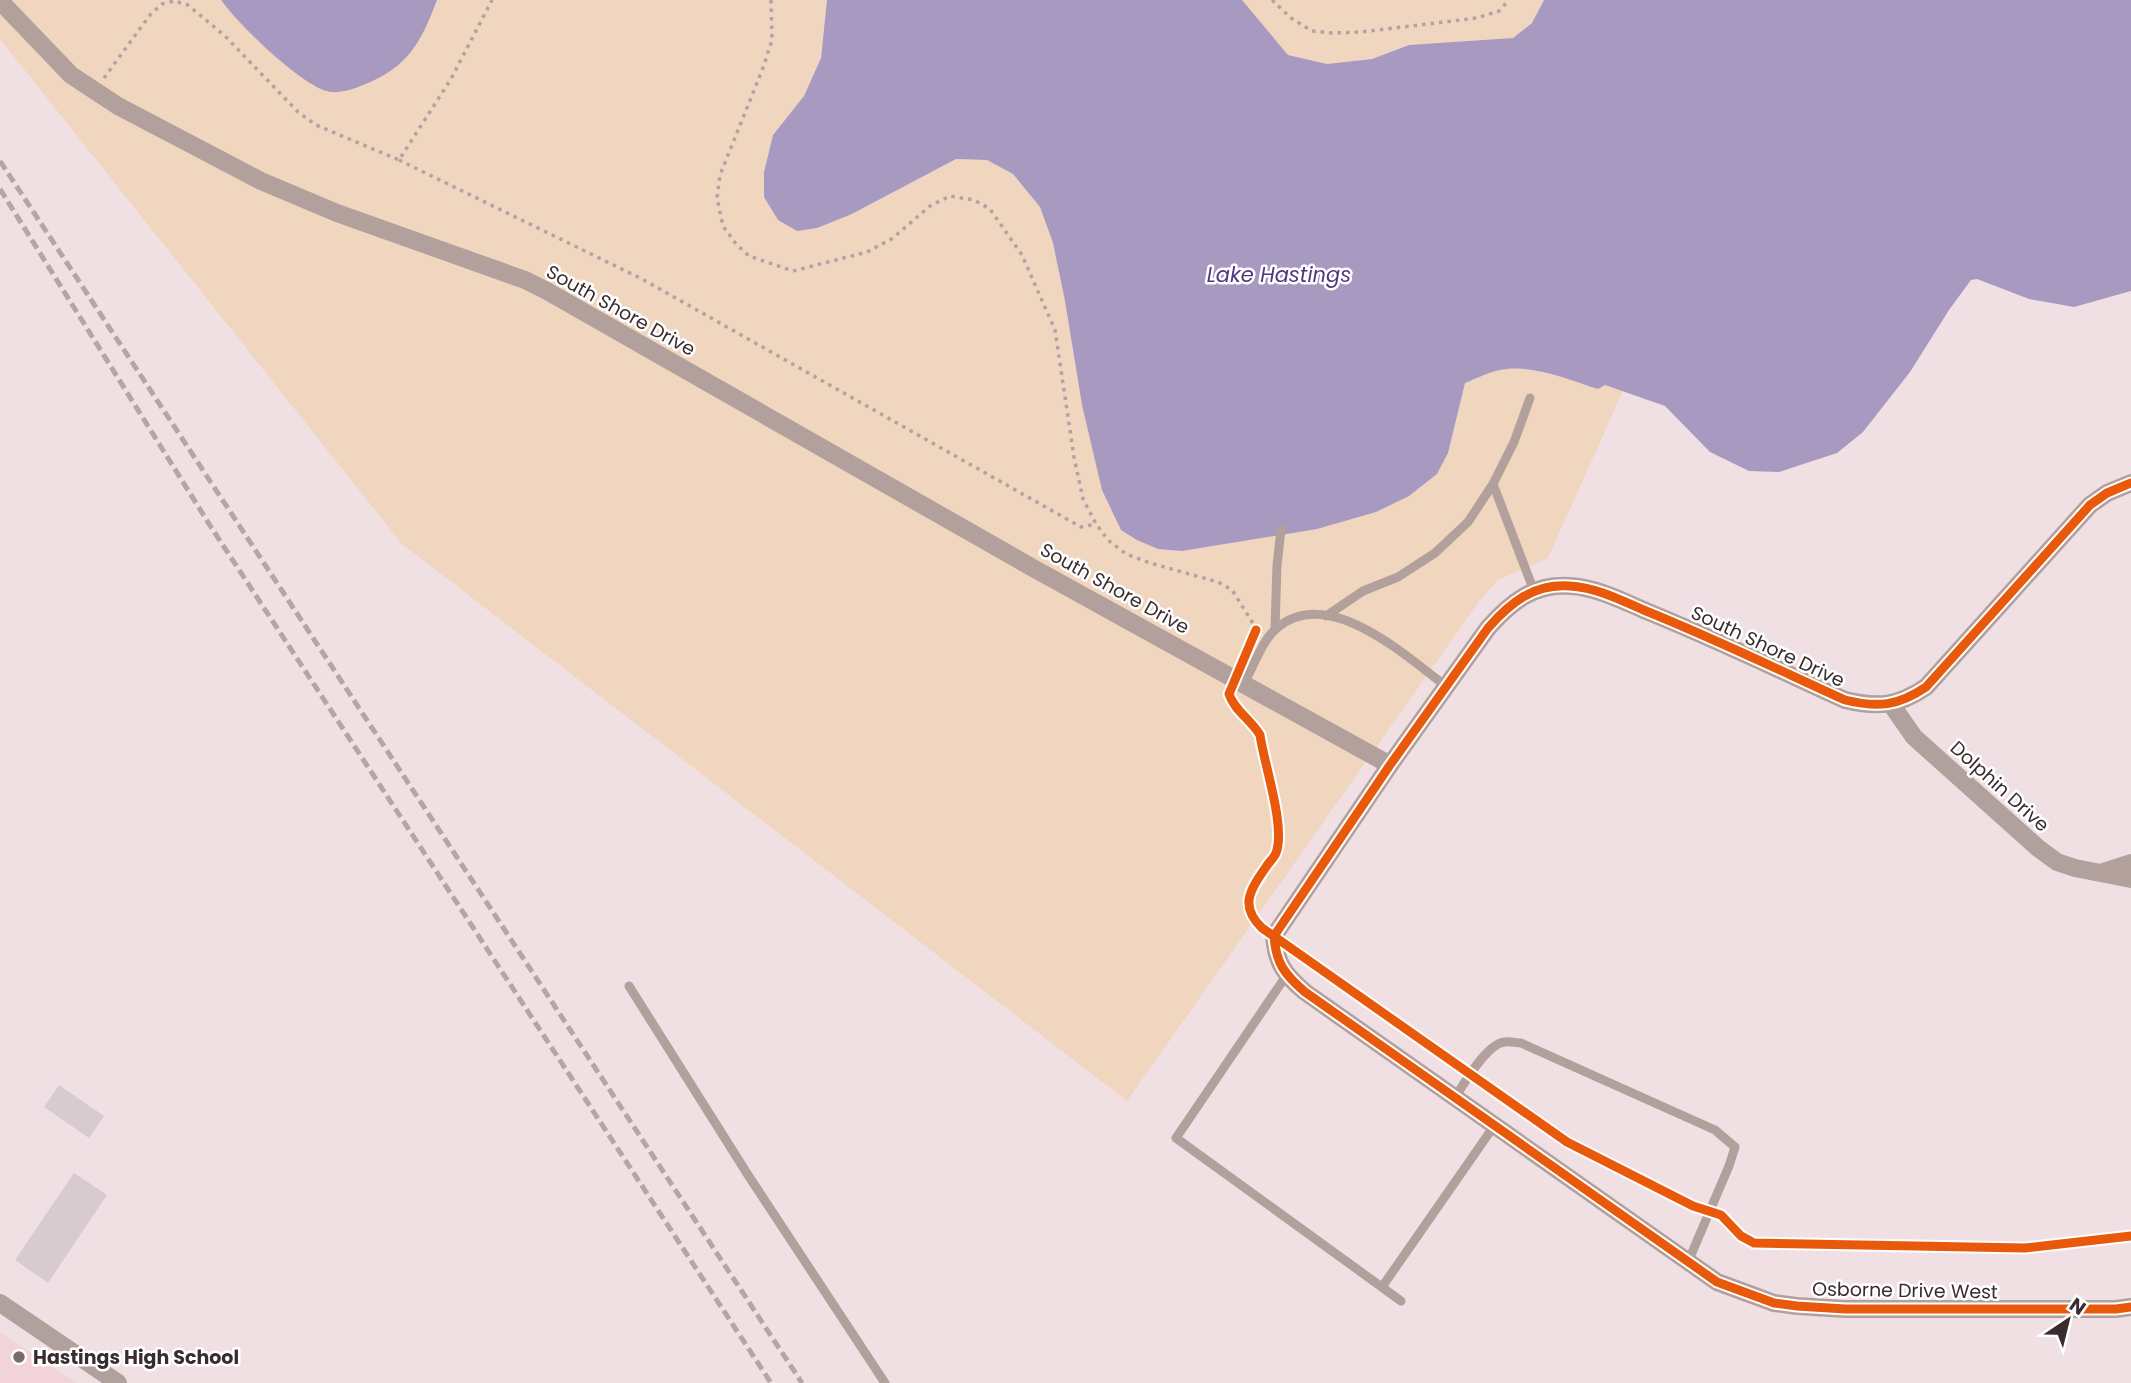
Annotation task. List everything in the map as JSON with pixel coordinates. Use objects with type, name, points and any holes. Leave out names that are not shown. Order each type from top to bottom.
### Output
[{"type":"street","name":"South Shore Drive","points":[[0,1],[71,75],[129,112],[261,181],[337,213],[547,291],[1033,568],[1390,765],[1488,628],[1504,610],[1518,598],[1534,591],[1571,586],[1611,597],[1680,625],[1845,701],[1870,706],[1891,704],[1926,687],[2090,505],[2107,493],[2131,483]]},
{"type":"street","name":"Dolphin Drive","points":[[1891,704],[1914,737],[2057,862],[2131,879]]},
{"type":"street","points":[[1293,982],[1279,963],[1274,936],[1390,765]]},
{"type":"street","points":[[2099,873],[2131,863]]},
{"type":"street","name":"Osborne Drive West","points":[[1293,982],[1717,1282],[1774,1303],[1845,1309],[2131,1307]]},
{"type":"street","points":[[0,1303],[118,1383]]},
{"type":"lane","points":[[1326,616],[1363,592],[1398,577],[1435,553],[1468,522],[1493,484],[1514,442],[1530,398]]},
{"type":"lane","points":[[1493,484],[1534,591]]},
{"type":"lane","points":[[1275,629],[1281,529]]},
{"type":"lane","points":[[1244,683],[1275,629],[1289,620],[1306,615],[1326,616],[1361,626],[1377,634],[1447,687]]},
{"type":"lane","points":[[1293,982],[1176,1138],[1401,1301]]},
{"type":"lane","points":[[629,986],[748,1175],[885,1383]]},
{"type":"lane","points":[[1455,1098],[1470,1074],[1493,1047],[1504,1041],[1521,1043],[1715,1130],[1735,1147],[1688,1262]]},
{"type":"lane","points":[[1382,1287],[1494,1126]]},
{"type":"path","points":[[399,160],[451,79],[482,24],[492,0]]},
{"type":"path","points":[[771,0],[772,40],[720,175],[717,198],[723,226],[736,244],[749,256],[793,271],[867,252],[893,238],[930,206],[950,196],[974,200],[990,209],[1022,255],[1055,330],[1074,457],[1083,499],[1096,524],[1108,540],[1126,554],[1218,582],[1232,590],[1266,642]]},
{"type":"path","points":[[1272,0],[1291,18],[1312,31],[1332,33],[1477,18],[1499,11],[1509,0]]},
{"type":"path","points":[[95,91],[150,15],[162,4],[174,1],[188,5],[225,36],[298,113],[316,125],[399,160],[642,279],[1081,527],[1096,524]]},
{"type":"path","points":[[1251,642],[1256,630]]},
{"type":"shaded area","points":[[0,0],[827,0],[821,58],[804,96],[773,135],[764,172],[764,197],[778,220],[797,230],[817,227],[853,214],[956,159],[987,160],[1013,174],[1040,207],[1053,243],[1082,405],[1158,549],[1182,550],[1276,535],[1409,496],[1437,474],[1448,453],[1465,383],[1491,373],[1507,369],[1530,370],[1553,374],[1598,389],[1605,385],[1623,391],[1548,558],[1498,580],[1480,600],[1127,1101],[402,544],[0,39]]},
{"type":"shaded area","points":[[1242,0],[1544,0],[1532,23],[1513,38],[1409,45],[1372,59],[1327,64],[1288,55]]},
{"type":"shaded area","name":"Hastings High School","points":[[0,1332],[76,1383],[0,1383]]},
{"type":"water","points":[[221,0],[437,0],[425,29],[402,62],[391,71],[352,89],[331,92],[305,80],[289,68],[241,24]]},
{"type":"water","name":"Lake Hastings","points":[[827,0],[1242,0],[1288,55],[1327,64],[1372,59],[1409,45],[1513,38],[1532,23],[1544,0],[2131,0],[2131,291],[2074,307],[2029,299],[1977,279],[1971,280],[1910,372],[1863,432],[1837,453],[1779,472],[1749,471],[1710,452],[1665,406],[1605,385],[1598,389],[1530,370],[1496,371],[1465,383],[1448,453],[1437,474],[1409,496],[1376,512],[1317,529],[1182,551],[1158,549],[1121,530],[1102,490],[1082,405],[1053,243],[1040,207],[1013,174],[987,160],[956,159],[852,214],[817,228],[797,231],[778,220],[764,197],[764,172],[773,135],[804,96],[821,58]]},
{"type":"building","points":[[59,1085],[104,1116],[89,1138],[44,1107]]},
{"type":"building","points":[[74,1173],[107,1195],[48,1283],[15,1260]]},
{"type":"railway","points":[[0,161],[802,1383]]},
{"type":"railway","points":[[0,189],[211,527],[771,1383]]},
{"type":"cycle path","points":[[2131,483],[2107,493],[2090,505],[1926,687],[1897,702],[1887,704],[1845,700],[1696,632],[1599,592],[1580,587],[1557,586],[1524,596],[1505,610],[1488,628],[1390,765],[1274,936],[1282,967],[1305,992],[1717,1282],[1774,1303],[1845,1309],[2131,1307]]},
{"type":"cycle path","points":[[1256,630],[1229,694],[1260,735],[1278,828],[1276,853],[1255,883],[1249,898],[1255,920],[1262,928],[1567,1142],[1693,1206],[1721,1215],[1741,1236],[1754,1243],[2025,1248],[2131,1236]]},
{"type":"place","name":"Hastings High School","points":[[19,1357]]}]
